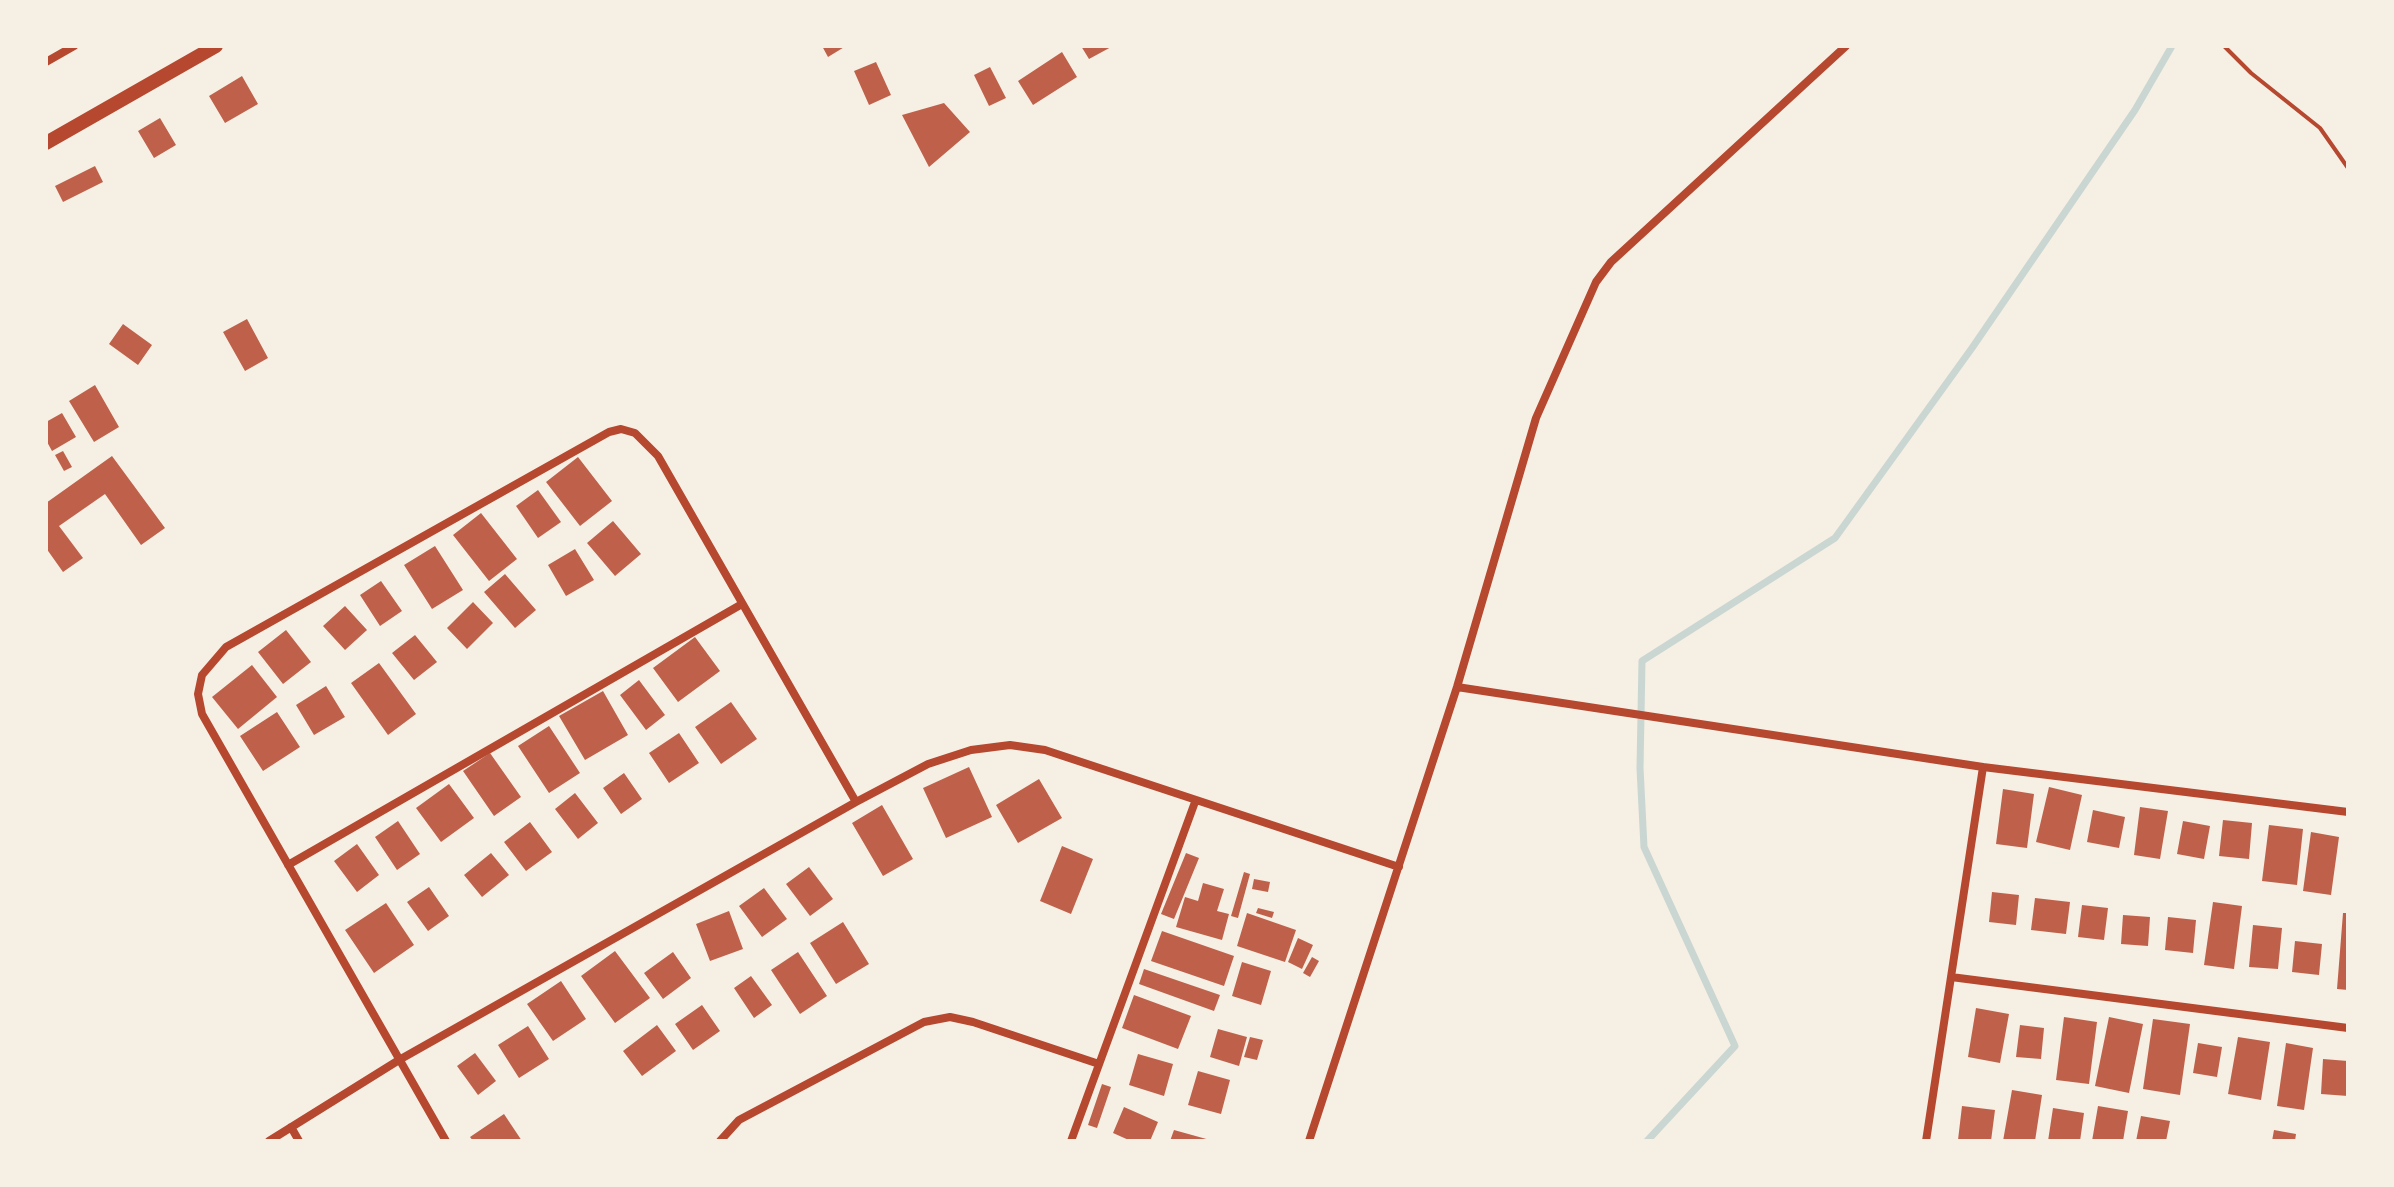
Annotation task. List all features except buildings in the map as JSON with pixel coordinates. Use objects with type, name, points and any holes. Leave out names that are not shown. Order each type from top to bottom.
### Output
[{"type":"street","points":[[46,62],[74,46]]},
{"type":"street","points":[[46,143],[216,46]]},
{"type":"street","points":[[1309,1141],[1457,687],[1536,418],[1596,282],[1611,262],[1846,46]]},
{"type":"street","points":[[446,1141],[202,714],[198,694],[202,675],[226,647],[609,432],[621,429],[635,433],[658,456],[856,802]]},
{"type":"street","points":[[288,865],[742,604]]},
{"type":"street","points":[[1457,687],[1983,767],[2348,812]]},
{"type":"street","points":[[269,1141],[399,1060],[856,802],[928,764],[971,750],[1010,745],[1045,750],[1399,867]]},
{"type":"street","points":[[1926,1141],[1983,767]]},
{"type":"street","points":[[1071,1141],[1195,802]]},
{"type":"street","points":[[1951,977],[2348,1028]]},
{"type":"street","points":[[720,1141],[739,1120],[924,1022],[950,1017],[973,1022],[1099,1064]]},
{"type":"street","points":[[291,1127],[299,1141]]},
{"type":"path","points":[[2224,46],[2251,73],[2320,128],[2348,168]]},
{"type":"waterway","points":[[1647,1141],[1735,1046],[1644,847],[1640,768],[1642,661],[1835,538],[1972,348],[2135,110],[2172,46]]}]
